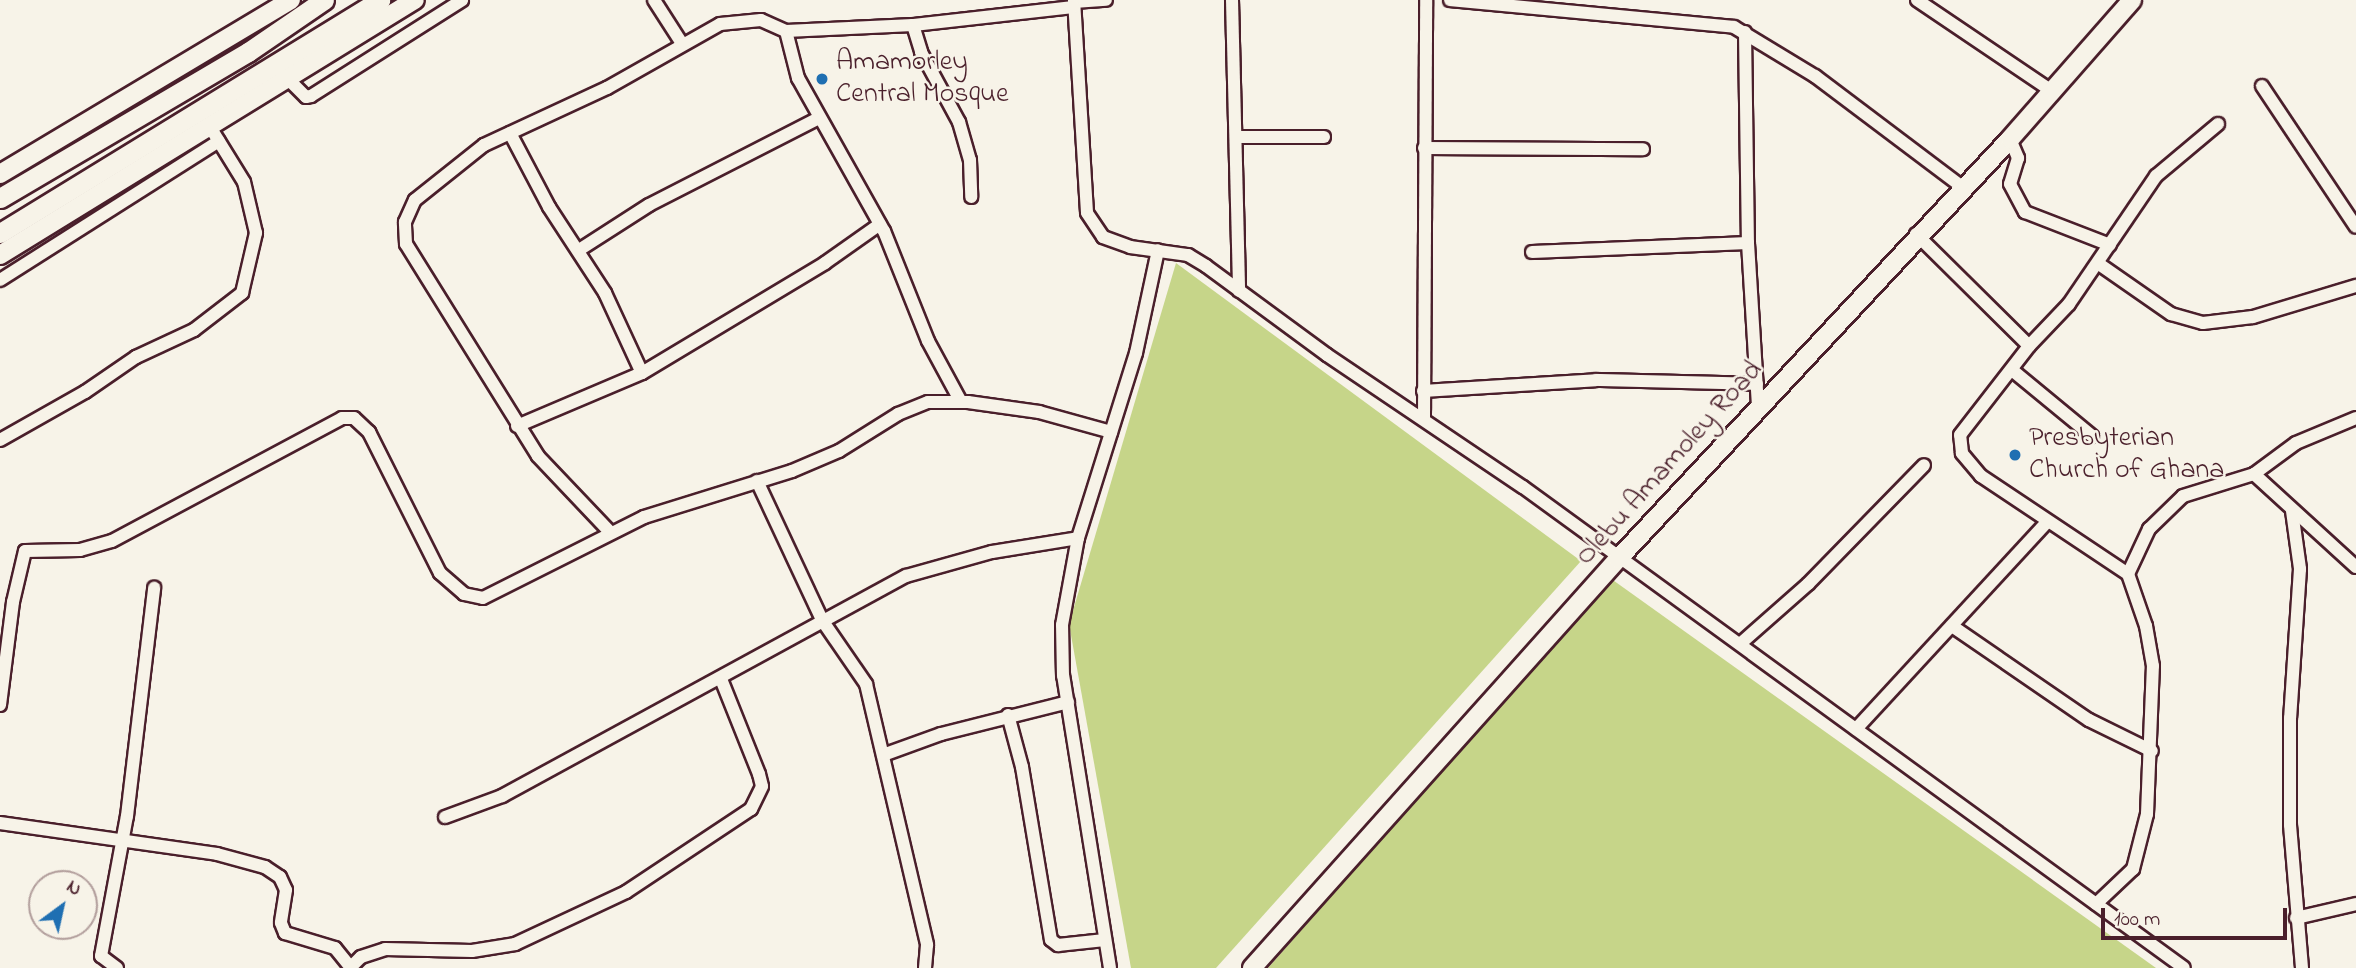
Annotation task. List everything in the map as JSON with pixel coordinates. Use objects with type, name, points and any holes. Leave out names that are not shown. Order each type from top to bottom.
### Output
[{"type":"main road","points":[[0,198],[248,52],[324,0]]},
{"type":"main road","points":[[0,233],[380,0]]},
{"type":"main road","points":[[76,154],[89,180]]},
{"type":"street","points":[[0,174],[290,0]]},
{"type":"street","points":[[0,280],[46,252],[289,80],[415,0]]},
{"type":"street","points":[[289,80],[306,97],[311,96],[462,0]]},
{"type":"street","points":[[654,0],[681,42]]},
{"type":"street","points":[[610,532],[538,456],[517,426],[403,236],[415,200],[484,145],[618,82],[681,42],[734,20],[761,20],[786,31],[913,25],[1106,0]]},
{"type":"street","points":[[1232,0],[1238,137],[1239,291]]},
{"type":"street","points":[[1424,419],[1426,0]]},
{"type":"street","points":[[1450,0],[1717,23],[1745,32],[1815,76],[1961,186]]},
{"type":"street","points":[[1917,0],[2049,89]]},
{"type":"street","name":"Olebu Amamoley Road","points":[[1252,968],[1618,559],[1916,234],[2010,138],[2049,89],[2132,0]]},
{"type":"street","points":[[1074,3],[1090,223],[1114,242],[1188,256],[1424,419],[2184,968]]},
{"type":"street","points":[[913,25],[921,52],[959,122],[970,160],[971,197]]},
{"type":"street","points":[[786,31],[798,78],[817,119],[880,224],[938,364],[961,402]]},
{"type":"street","points":[[1745,32],[1748,243],[1758,406]]},
{"type":"street","points":[[2262,86],[2356,227]]},
{"type":"street","points":[[579,250],[649,205],[817,119]]},
{"type":"street","points":[[2128,575],[2046,523],[1981,476],[1962,453],[1962,430],[2099,264],[2156,176],[2218,124]]},
{"type":"street","points":[[510,133],[550,207],[579,250],[642,373]]},
{"type":"street","points":[[0,440],[85,393],[136,357],[194,330],[242,293],[256,233],[244,182],[215,134]]},
{"type":"street","points":[[1238,137],[1324,137]]},
{"type":"street","points":[[2010,138],[2018,158],[2010,184],[2025,212],[2110,244]]},
{"type":"street","points":[[1424,148],[1643,149]]},
{"type":"street","points":[[0,255],[168,164]]},
{"type":"street","points":[[517,426],[642,373],[825,263],[880,224]]},
{"type":"street","points":[[38,233],[46,252]]},
{"type":"street","points":[[1916,234],[2029,346]]},
{"type":"street","points":[[1532,252],[1748,243]]},
{"type":"street","points":[[1110,968],[1068,702],[1062,625],[1078,538],[1136,353],[1158,250]]},
{"type":"street","points":[[2099,264],[2171,314],[2203,323],[2253,317],[2356,286]]},
{"type":"street","points":[[2012,370],[2092,436]]},
{"type":"street","points":[[1423,391],[1596,380],[1757,384]]},
{"type":"street","points":[[0,705],[13,602],[25,551],[80,550],[112,541],[342,418],[354,418],[365,426],[440,573],[464,594],[492,595],[610,532],[687,500],[757,481],[839,451],[898,414],[928,402],[961,402],[1039,412],[1111,432]]},
{"type":"street","points":[[2096,904],[2126,880],[2142,846],[2152,751],[2152,656],[2128,575],[2149,528],[2164,510],[2183,496],[2254,474],[2296,443],[2356,418]]},
{"type":"street","points":[[1740,645],[1808,584],[1924,465]]},
{"type":"street","points":[[2254,474],[2356,567]]},
{"type":"street","points":[[757,481],[822,620],[866,684],[927,945],[925,968]]},
{"type":"street","points":[[2292,511],[2300,569],[2290,718],[2296,918],[2302,968]]},
{"type":"street","points":[[1856,729],[2046,523]]},
{"type":"street","points":[[445,817],[502,796],[721,679],[822,620],[905,576],[992,552],[1078,538]]},
{"type":"street","points":[[117,968],[102,956],[145,686],[154,589]]},
{"type":"street","points":[[1952,626],[2089,720],[2152,751]]},
{"type":"street","points":[[0,824],[121,843],[217,854],[265,867],[280,877],[286,890],[281,923],[285,933],[335,948],[351,968],[361,957],[385,949],[472,951],[515,944],[626,892],[751,809],[762,786],[721,679]]},
{"type":"street","points":[[883,755],[1008,715],[1068,702]]},
{"type":"street","points":[[1008,715],[1022,767],[1051,940],[1058,945],[1105,940]]},
{"type":"street","points":[[2296,918],[2356,904]]},
{"type":"green space","points":[[1176,263],[1581,561],[1216,968],[1131,968],[1069,624]]},
{"type":"green space","points":[[1610,578],[2156,968],[1268,968]]},
{"type":"place","name":"Amamorley Central Mosque","points":[[822,79]]},
{"type":"place","name":"Presbyterian Church of Ghana","points":[[2015,455]]}]
